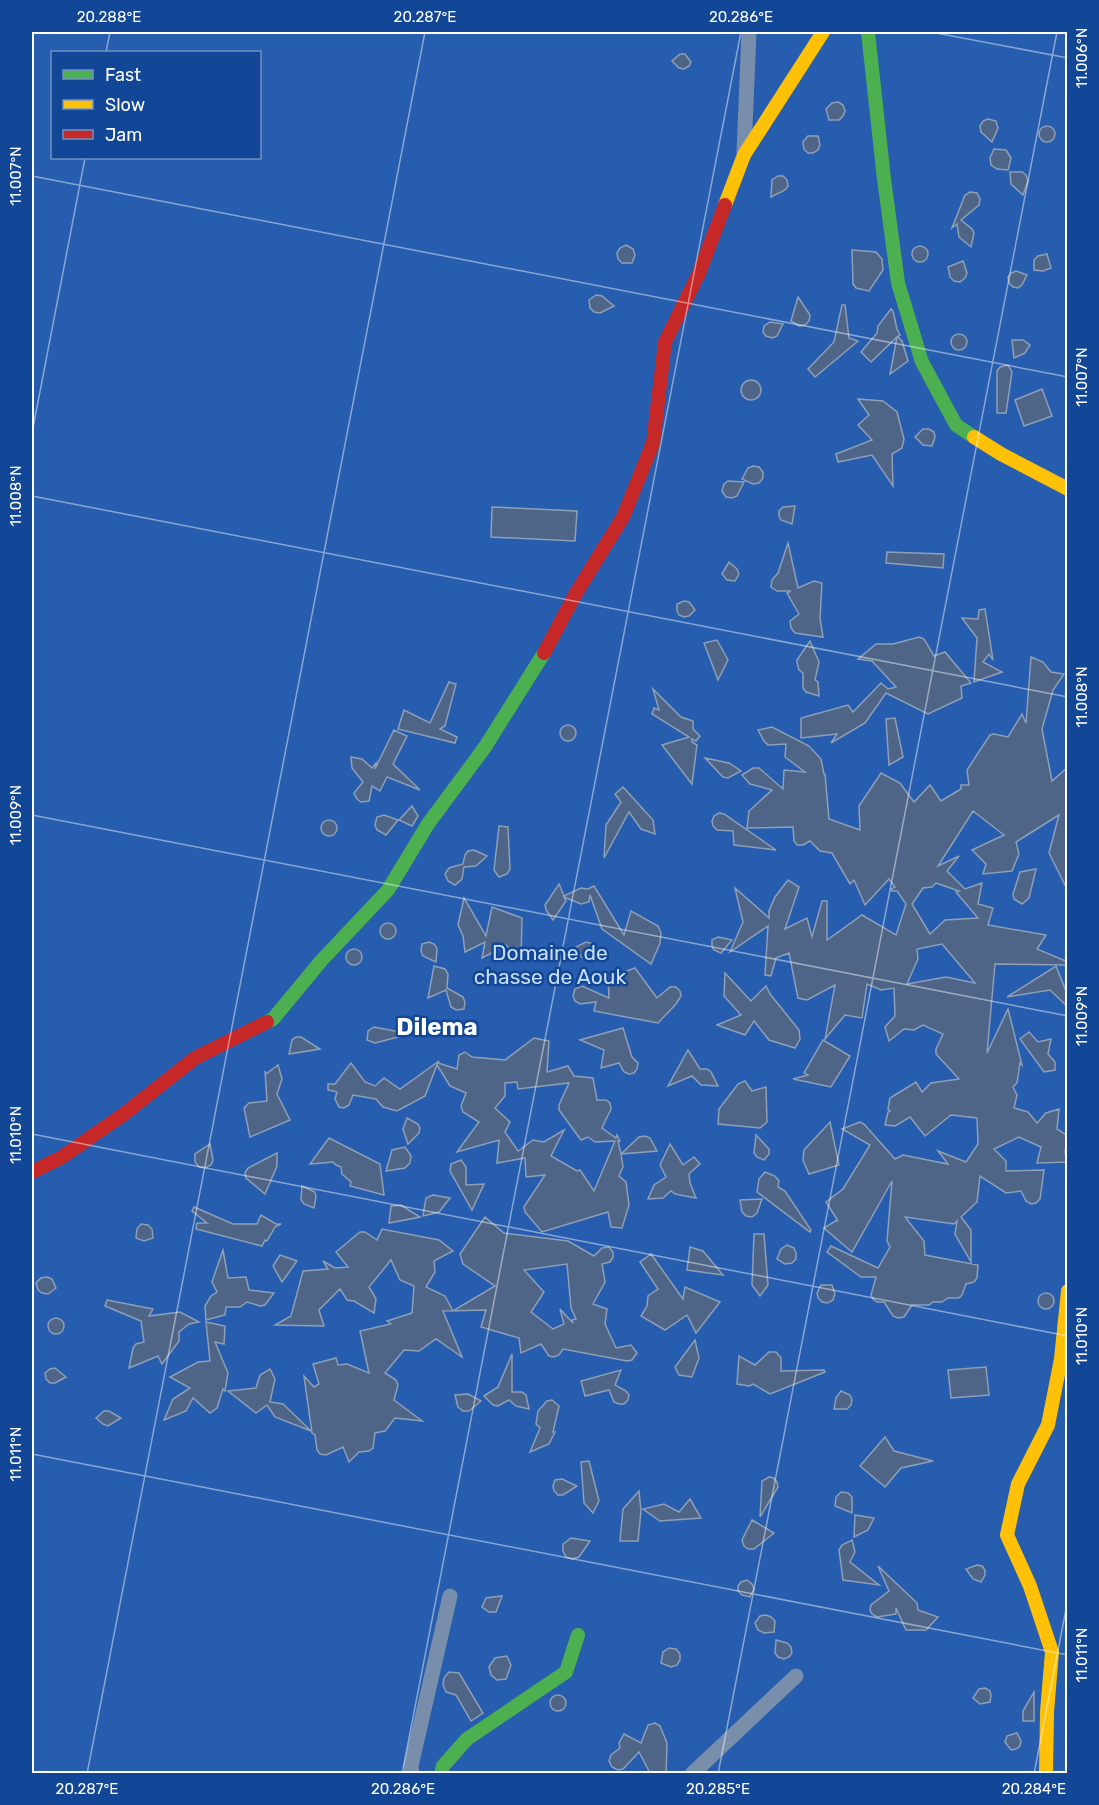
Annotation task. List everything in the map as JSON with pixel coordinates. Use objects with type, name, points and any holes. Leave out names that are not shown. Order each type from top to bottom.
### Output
[{"type":"street","points":[[744,155],[749,32]]},
{"type":"street","points":[[33,1169],[62,1157],[195,1058],[273,1019],[321,961],[388,890],[428,824],[485,747],[536,668],[576,593],[623,517],[653,442],[665,342],[699,273],[744,155],[823,32]]},
{"type":"street","points":[[868,32],[898,283],[921,362],[956,425],[1001,454],[1068,489]]},
{"type":"street","points":[[1046,1773],[1047,1712],[1052,1652],[1030,1586],[1007,1535],[1018,1484],[1048,1425],[1061,1359],[1068,1291]]},
{"type":"street","points":[[412,1773],[411,1766],[450,1596]]},
{"type":"street","points":[[441,1773],[443,1767],[467,1740],[566,1672],[578,1635]]},
{"type":"street","points":[[692,1773],[796,1676]]},
{"type":"green space","name":"Domaine de chasse de Aouk","points":[[32,32],[1067,32],[1067,1773],[32,1774]]},
{"type":"building","points":[[680,54],[685,54],[691,62],[684,69],[679,68],[672,61]]},
{"type":"building","points":[[838,102],[843,105],[845,111],[843,116],[839,120],[829,120],[826,109],[832,103]]},
{"type":"building","points":[[988,119],[996,121],[998,128],[992,142],[981,132],[980,126]]},
{"type":"building","points":[[1047,126],[1055,134],[1047,142],[1039,134]]},
{"type":"building","points":[[808,136],[818,136],[820,145],[813,153],[808,153],[804,149],[803,142]]},
{"type":"building","points":[[994,149],[1006,150],[1011,158],[1008,170],[997,169],[991,165],[990,158]]},
{"type":"building","points":[[1010,172],[1022,172],[1026,175],[1028,181],[1023,195],[1011,184]]},
{"type":"building","points":[[783,176],[787,180],[788,186],[771,197],[772,180]]},
{"type":"building","points":[[970,192],[977,193],[980,199],[979,205],[961,220],[974,233],[971,247],[959,237],[957,224],[952,228],[965,195]]},
{"type":"building","points":[[626,245],[633,249],[635,255],[632,263],[622,263],[618,259],[617,253]]},
{"type":"building","points":[[920,246],[928,254],[920,262],[912,254]]},
{"type":"building","points":[[852,250],[876,252],[882,259],[883,270],[869,291],[856,288],[853,284]]},
{"type":"building","points":[[1047,254],[1051,268],[1043,271],[1034,270],[1034,260],[1038,256]]},
{"type":"building","points":[[963,261],[967,273],[965,278],[960,282],[954,281],[950,277],[948,267]]},
{"type":"building","points":[[1016,271],[1027,275],[1018,288],[1009,283],[1008,277]]},
{"type":"building","points":[[596,295],[602,296],[614,306],[600,313],[594,312],[590,308],[589,300]]},
{"type":"building","points":[[798,297],[810,315],[805,325],[799,326],[791,321]]},
{"type":"building","points":[[842,305],[845,305],[849,338],[858,341],[815,377],[808,369],[834,342]]},
{"type":"building","points":[[891,309],[900,335],[898,337],[902,341],[908,361],[890,374],[897,337],[871,362],[861,352],[877,333],[878,326]]},
{"type":"building","points":[[770,322],[783,324],[777,336],[772,338],[763,332],[764,326]]},
{"type":"building","points":[[956,334],[962,334],[967,342],[965,348],[956,350],[951,345],[951,339]]},
{"type":"building","points":[[1012,340],[1023,340],[1030,345],[1025,353],[1014,358]]},
{"type":"building","points":[[1008,365],[1012,372],[1006,413],[997,413],[997,371],[1000,367]]},
{"type":"building","points":[[751,380],[758,383],[761,390],[758,397],[751,400],[744,397],[741,390],[744,383]]},
{"type":"building","points":[[1042,389],[1052,416],[1024,426],[1015,400]]},
{"type":"building","points":[[858,399],[883,401],[897,412],[904,439],[902,448],[892,454],[893,486],[872,455],[838,462],[836,454],[872,440],[858,425],[869,415]]},
{"type":"building","points":[[923,429],[934,432],[932,446],[923,445],[915,437]]},
{"type":"building","points":[[759,467],[763,472],[763,478],[759,483],[753,484],[742,479],[748,468]]},
{"type":"building","points":[[728,481],[744,482],[737,496],[726,497],[722,491],[724,484]]},
{"type":"building","points":[[795,506],[792,524],[781,520],[779,511],[783,507]]},
{"type":"building","points":[[492,507],[577,511],[575,541],[491,537]]},
{"type":"building","points":[[788,543],[798,588],[814,581],[822,583],[820,618],[823,637],[795,633],[790,621],[799,614],[787,593],[791,591],[777,591],[771,587]]},
{"type":"building","points":[[887,552],[944,554],[943,568],[886,563]]},
{"type":"building","points":[[729,562],[739,574],[735,581],[727,580],[722,574]]},
{"type":"building","points":[[684,601],[689,602],[695,610],[689,616],[684,617],[679,615],[677,604]]},
{"type":"building","points":[[985,609],[993,660],[989,654],[983,662],[1002,672],[974,682],[977,638],[962,618],[978,619],[979,610]]},
{"type":"building","points":[[919,637],[924,639],[934,656],[945,652],[971,683],[961,686],[962,698],[928,714],[886,693],[865,723],[831,743],[837,734],[801,738],[801,718],[848,705],[853,712],[881,683],[888,689],[896,687],[872,661],[858,659],[876,644],[893,644]]},
{"type":"building","points":[[717,640],[728,660],[718,680],[704,643]]},
{"type":"building","points":[[810,641],[819,662],[815,680],[818,682],[819,696],[806,692],[803,688],[803,673],[799,670],[797,663]]},
{"type":"building","points":[[1031,657],[1043,662],[1051,672],[1064,674],[1053,690],[1042,729],[1052,781],[1068,767],[1068,891],[1049,853],[1059,815],[1016,842],[1019,854],[1012,871],[983,874],[986,864],[972,850],[1004,835],[973,811],[938,866],[959,856],[947,871],[965,889],[982,883],[978,904],[993,908],[988,925],[1046,935],[1037,949],[1068,962],[1068,965],[995,964],[987,1053],[1008,1009],[1022,1065],[1020,1063],[1017,1083],[1013,1087],[1017,1095],[1014,1108],[1028,1112],[1037,1123],[1046,1113],[1059,1109],[1057,1129],[1068,1136],[1065,1152],[1068,1162],[1037,1163],[1041,1147],[1019,1137],[994,1149],[1006,1161],[1006,1171],[1044,1170],[1040,1199],[1031,1204],[1026,1201],[1021,1191],[1006,1193],[980,1176],[977,1202],[961,1217],[971,1230],[971,1262],[955,1234],[957,1221],[954,1224],[905,1217],[924,1241],[925,1255],[978,1265],[977,1278],[974,1282],[966,1284],[959,1298],[948,1298],[929,1305],[912,1305],[904,1317],[898,1318],[893,1316],[884,1302],[877,1302],[873,1299],[871,1295],[876,1277],[861,1277],[827,1252],[831,1246],[878,1268],[890,1247],[887,1241],[892,1181],[852,1252],[824,1228],[838,1221],[826,1202],[843,1189],[870,1145],[842,1129],[860,1122],[895,1159],[903,1155],[948,1164],[938,1151],[966,1162],[978,1144],[977,1118],[951,1115],[925,1136],[910,1117],[895,1126],[885,1125],[890,1111],[888,1109],[890,1098],[916,1082],[922,1092],[931,1083],[959,1079],[936,1054],[943,1034],[923,1025],[914,1030],[904,1029],[889,1041],[885,1027],[895,1016],[894,988],[881,990],[867,984],[862,1018],[845,1015],[825,1039],[835,985],[807,1000],[798,998],[789,953],[776,958],[771,976],[765,975],[768,926],[730,952],[743,922],[735,888],[769,918],[769,911],[775,897],[788,880],[799,887],[785,929],[807,918],[812,937],[822,901],[827,901],[827,940],[862,915],[896,935],[906,904],[897,891],[892,891],[891,889],[895,887],[889,879],[865,905],[854,880],[850,884],[832,853],[820,851],[810,841],[797,845],[794,841],[793,827],[747,828],[749,811],[772,790],[750,784],[742,775],[753,768],[759,768],[783,789],[784,770],[805,772],[785,757],[786,744],[768,745],[764,741],[758,730],[772,727],[809,746],[821,759],[825,774],[829,819],[860,830],[859,806],[881,773],[900,783],[914,802],[930,785],[941,801],[961,789],[961,785],[969,785],[967,770],[990,735],[1008,737],[1022,714],[1026,723]],"holes":[[[936,883],[959,891],[956,892],[978,918],[945,920],[930,934],[912,904],[923,888],[932,887]],[[942,944],[975,983],[946,977],[907,984],[918,959],[917,949]]]},
{"type":"building","points":[[449,682],[456,684],[445,726],[440,729],[457,737],[455,743],[398,729],[404,710],[430,723]]},
{"type":"building","points":[[653,689],[681,717],[693,721],[693,729],[700,736],[696,741],[692,739],[692,742],[697,745],[692,784],[662,745],[689,737],[652,714],[654,708],[659,710]]},
{"type":"building","points":[[895,718],[903,757],[889,765],[886,719]]},
{"type":"building","points":[[568,725],[574,727],[576,733],[574,739],[568,741],[562,739],[560,733],[562,727]]},
{"type":"building","points":[[394,730],[407,736],[393,764],[420,790],[387,777],[380,791],[372,786],[369,801],[361,802],[354,793],[363,782],[352,768],[351,757],[362,759],[372,768],[376,763],[375,769]]},
{"type":"building","points":[[705,758],[729,763],[741,771],[728,778],[723,777]]},
{"type":"building","points":[[623,787],[653,820],[655,834],[641,829],[629,812],[604,858],[606,825],[621,802],[615,794]]},
{"type":"building","points":[[412,806],[418,816],[412,826],[399,820]]},
{"type":"building","points":[[719,813],[724,814],[776,850],[734,845],[733,831],[717,830],[713,826],[714,816]]},
{"type":"building","points":[[384,815],[398,820],[386,835],[377,830],[375,825],[377,817]]},
{"type":"building","points":[[326,820],[332,820],[337,828],[335,834],[326,836],[321,831],[321,825]]},
{"type":"building","points":[[499,826],[508,827],[510,869],[507,874],[499,877],[494,870]]},
{"type":"building","points":[[474,850],[487,856],[476,866],[464,867],[462,879],[455,885],[448,881],[445,874],[449,868],[463,864],[468,851]]},
{"type":"building","points":[[1036,869],[1029,898],[1022,904],[1014,899],[1013,894],[1020,872]]},
{"type":"building","points":[[559,884],[564,896],[581,888],[588,889],[594,886],[624,935],[631,911],[658,926],[661,933],[660,943],[651,964],[602,929],[590,895],[589,902],[581,904],[564,897],[566,901],[553,920],[545,905]]},
{"type":"building","points":[[464,898],[486,936],[492,907],[522,918],[521,960],[506,945],[482,958],[485,942],[465,952],[463,936],[458,925]]},
{"type":"building","points":[[388,923],[394,925],[396,931],[394,937],[388,939],[382,937],[380,931],[382,925]]},
{"type":"building","points":[[718,937],[732,940],[721,953],[714,950],[712,946],[712,940]]},
{"type":"building","points":[[429,942],[437,948],[436,962],[423,956],[421,951],[422,944]]},
{"type":"building","points":[[586,942],[594,944],[596,956],[586,959],[581,957],[576,947]]},
{"type":"building","points":[[351,949],[357,949],[362,957],[360,963],[351,965],[346,960],[346,954]]},
{"type":"building","points":[[434,966],[445,969],[448,974],[447,988],[463,997],[464,1009],[456,1010],[451,1007],[446,990],[428,998]]},
{"type":"building","points":[[1056,966],[1068,996],[1068,1007],[1050,990],[1007,997]]},
{"type":"building","points":[[635,968],[657,998],[670,987],[676,987],[680,991],[681,996],[676,1004],[658,1023],[594,1011],[596,1002],[580,1004],[575,1001],[573,996],[575,989],[582,986],[609,998],[608,978]]},
{"type":"building","points":[[725,973],[751,1001],[766,986],[799,1030],[800,1039],[795,1048],[769,1040],[754,1021],[745,1035],[717,1025],[741,1015],[724,996]]},
{"type":"building","points":[[374,1027],[410,1034],[375,1043],[367,1040],[368,1031]]},
{"type":"building","points":[[623,1028],[632,1057],[638,1063],[634,1073],[629,1074],[624,1072],[619,1063],[601,1068],[604,1050],[580,1040]]},
{"type":"building","points":[[1029,1032],[1038,1042],[1051,1039],[1048,1054],[1055,1062],[1055,1070],[1044,1072],[1020,1039]]},
{"type":"building","points":[[301,1037],[320,1049],[289,1054],[292,1040]]},
{"type":"building","points":[[534,1038],[549,1041],[547,1072],[568,1066],[574,1076],[593,1078],[597,1100],[606,1100],[610,1103],[611,1109],[602,1128],[616,1138],[617,1135],[620,1141],[618,1141],[623,1167],[619,1176],[626,1182],[629,1205],[622,1228],[611,1227],[608,1212],[542,1232],[525,1212],[524,1207],[545,1175],[526,1177],[525,1158],[497,1163],[499,1140],[457,1152],[479,1122],[463,1112],[461,1106],[466,1093],[450,1086],[437,1065],[425,1096],[397,1111],[383,1107],[376,1099],[353,1095],[349,1105],[344,1108],[339,1107],[335,1099],[337,1092],[328,1090],[328,1084],[335,1084],[351,1063],[365,1082],[375,1086],[384,1078],[400,1089],[439,1061],[438,1063],[457,1069],[459,1055],[465,1052],[472,1057],[505,1060]],"holes":[[[517,1082],[518,1089],[569,1083],[559,1110],[581,1140],[588,1137],[595,1142],[615,1141],[594,1191],[580,1170],[577,1171],[551,1156],[564,1130],[544,1142],[533,1140],[518,1151],[505,1132],[510,1122],[495,1108],[505,1096],[505,1083]]]},
{"type":"building","points":[[823,1040],[850,1056],[831,1087],[793,1079],[808,1075],[804,1073]]},
{"type":"building","points":[[688,1050],[700,1069],[707,1069],[711,1072],[718,1086],[701,1085],[692,1076],[668,1086]]},
{"type":"building","points":[[278,1065],[282,1079],[277,1094],[290,1120],[250,1137],[244,1108],[249,1103],[267,1101],[265,1071],[266,1074]]},
{"type":"building","points":[[745,1081],[752,1091],[766,1087],[767,1122],[760,1128],[718,1124],[719,1109],[738,1084]]},
{"type":"building","points":[[407,1118],[418,1124],[420,1128],[419,1133],[408,1144],[403,1129]]},
{"type":"building","points":[[830,1122],[839,1165],[809,1174],[803,1160],[804,1150]]},
{"type":"building","points":[[756,1135],[769,1149],[769,1154],[764,1160],[754,1153]]},
{"type":"building","points":[[645,1136],[650,1138],[657,1151],[621,1154],[639,1137]]},
{"type":"building","points":[[329,1138],[380,1164],[384,1195],[350,1186],[351,1182],[342,1174],[341,1167],[333,1162],[310,1164]]},
{"type":"building","points":[[210,1144],[213,1160],[211,1165],[205,1168],[199,1167],[195,1162],[195,1154]]},
{"type":"building","points":[[670,1144],[683,1165],[694,1157],[700,1164],[689,1174],[696,1198],[675,1194],[671,1191],[663,1198],[648,1199],[654,1185],[666,1177],[660,1165]]},
{"type":"building","points":[[405,1147],[411,1156],[410,1163],[405,1168],[386,1171],[392,1150]]},
{"type":"building","points":[[277,1153],[277,1166],[265,1194],[246,1178],[245,1173],[248,1168]]},
{"type":"building","points":[[461,1160],[466,1167],[466,1185],[484,1184],[472,1210],[450,1171],[451,1164]]},
{"type":"building","points":[[765,1172],[775,1176],[779,1181],[778,1187],[785,1191],[811,1230],[810,1232],[757,1192],[759,1179]]},
{"type":"building","points":[[302,1186],[315,1192],[314,1208],[304,1204],[301,1200]]},
{"type":"building","points":[[433,1195],[450,1198],[439,1212],[423,1216],[426,1198]]},
{"type":"building","points":[[762,1199],[757,1213],[752,1217],[742,1212],[740,1200]]},
{"type":"building","points":[[401,1205],[420,1217],[389,1223],[391,1206]]},
{"type":"building","points":[[194,1207],[233,1224],[257,1224],[261,1215],[276,1224],[281,1224],[275,1227],[262,1246],[196,1229],[197,1223],[207,1223],[192,1211]]},
{"type":"building","points":[[485,1217],[504,1233],[568,1241],[594,1256],[602,1248],[609,1247],[613,1252],[613,1257],[610,1262],[602,1264],[605,1282],[593,1304],[607,1309],[605,1324],[616,1348],[631,1345],[637,1353],[632,1360],[627,1361],[563,1349],[559,1355],[554,1357],[549,1356],[541,1344],[521,1353],[519,1338],[481,1327],[486,1310],[453,1311],[495,1286],[463,1264],[460,1254]],"holes":[[[567,1264],[571,1308],[576,1319],[572,1320],[573,1323],[560,1309],[564,1324],[553,1329],[531,1312],[544,1292],[524,1270]]]},
{"type":"building","points":[[141,1224],[148,1225],[152,1229],[153,1238],[144,1241],[136,1238],[137,1229]]},
{"type":"building","points":[[382,1229],[439,1240],[453,1251],[434,1261],[435,1272],[426,1287],[445,1296],[453,1311],[443,1311],[462,1357],[436,1339],[419,1351],[404,1350],[385,1373],[396,1380],[398,1385],[394,1400],[422,1421],[395,1418],[385,1431],[375,1433],[373,1448],[359,1452],[349,1462],[343,1447],[326,1455],[320,1454],[317,1450],[315,1435],[312,1433],[304,1376],[314,1387],[319,1384],[313,1364],[336,1358],[338,1365],[347,1364],[369,1373],[360,1331],[391,1324],[387,1321],[412,1313],[414,1286],[400,1280],[391,1260],[369,1287],[376,1299],[374,1313],[354,1301],[347,1300],[340,1289],[319,1310],[324,1326],[275,1325],[291,1316],[303,1271],[328,1269],[323,1261],[335,1268],[348,1267],[336,1252],[360,1232],[365,1232],[377,1240]]},
{"type":"building","points":[[754,1234],[764,1234],[768,1285],[760,1296],[752,1285]]},
{"type":"building","points":[[787,1245],[794,1248],[796,1259],[792,1263],[785,1264],[777,1259],[781,1249]]},
{"type":"building","points":[[690,1247],[703,1251],[723,1275],[687,1270]]},
{"type":"building","points":[[223,1250],[228,1278],[246,1277],[249,1290],[274,1293],[265,1305],[260,1306],[247,1302],[240,1307],[226,1307],[225,1315],[206,1320],[205,1306],[211,1296],[217,1292],[212,1282]]},
{"type":"building","points":[[651,1254],[683,1299],[685,1287],[720,1302],[696,1333],[687,1315],[665,1330],[641,1316],[647,1306],[648,1296],[658,1289],[640,1262]]},
{"type":"building","points":[[280,1255],[297,1261],[282,1282],[273,1266]]},
{"type":"building","points":[[41,1278],[52,1279],[56,1288],[48,1294],[38,1290],[36,1283]]},
{"type":"building","points":[[821,1285],[832,1285],[835,1294],[833,1300],[828,1303],[818,1298],[817,1293]]},
{"type":"building","points":[[1043,1293],[1049,1293],[1054,1301],[1052,1307],[1043,1309],[1038,1304],[1038,1298]]},
{"type":"building","points":[[107,1300],[153,1309],[149,1316],[180,1312],[199,1322],[189,1324],[179,1332],[179,1341],[162,1364],[158,1356],[129,1368],[133,1348],[136,1344],[144,1342],[141,1321],[105,1306]]},
{"type":"building","points":[[56,1318],[64,1326],[56,1334],[48,1326]]},
{"type":"building","points":[[206,1322],[225,1326],[224,1344],[215,1342],[228,1373],[225,1391],[223,1389],[217,1408],[210,1413],[193,1398],[186,1411],[164,1420],[173,1399],[190,1388],[170,1377],[198,1362],[210,1361]]},
{"type":"building","points":[[695,1340],[699,1358],[692,1377],[679,1375],[675,1367]]},
{"type":"building","points":[[769,1352],[776,1352],[781,1358],[781,1371],[824,1370],[825,1372],[770,1394],[753,1384],[749,1386],[737,1384],[739,1356],[755,1365]]},
{"type":"building","points":[[512,1354],[512,1392],[522,1392],[526,1395],[529,1409],[516,1406],[509,1400],[498,1406],[493,1405],[484,1396],[498,1387]]},
{"type":"building","points":[[986,1367],[989,1395],[951,1398],[948,1370]]},
{"type":"building","points":[[55,1368],[66,1377],[50,1383],[45,1373]]},
{"type":"building","points":[[270,1369],[275,1379],[270,1402],[283,1404],[311,1431],[275,1417],[267,1405],[256,1413],[228,1391],[256,1388],[260,1375]]},
{"type":"building","points":[[621,1370],[615,1385],[629,1395],[624,1404],[614,1402],[609,1390],[585,1396],[581,1381]]},
{"type":"building","points":[[841,1391],[850,1395],[851,1405],[847,1409],[834,1409],[836,1398]]},
{"type":"building","points":[[468,1394],[481,1401],[469,1411],[463,1411],[458,1407],[455,1395]]},
{"type":"building","points":[[552,1400],[559,1406],[553,1432],[555,1432],[549,1444],[530,1452],[540,1428],[536,1424],[538,1411],[547,1401]]},
{"type":"building","points":[[104,1411],[109,1411],[121,1418],[108,1426],[103,1424],[96,1418]]},
{"type":"building","points":[[885,1437],[894,1451],[933,1461],[901,1468],[885,1487],[860,1466]]},
{"type":"building","points":[[589,1461],[599,1501],[593,1513],[584,1503],[581,1462]]},
{"type":"building","points":[[769,1477],[774,1478],[778,1487],[760,1517],[762,1481]]},
{"type":"building","points":[[562,1479],[577,1486],[563,1495],[558,1495],[553,1486],[555,1480]]},
{"type":"building","points":[[639,1491],[641,1511],[638,1541],[620,1541],[623,1509]]},
{"type":"building","points":[[841,1492],[848,1493],[852,1497],[852,1513],[835,1506],[836,1497]]},
{"type":"building","points":[[690,1499],[701,1518],[660,1521],[643,1509],[664,1504],[679,1512]]},
{"type":"building","points":[[855,1515],[874,1518],[868,1530],[854,1537]]},
{"type":"building","points":[[752,1520],[774,1533],[754,1549],[748,1549],[742,1540]]},
{"type":"building","points":[[571,1538],[590,1541],[579,1557],[572,1559],[566,1557],[563,1551],[563,1544]]},
{"type":"building","points":[[852,1540],[855,1552],[850,1562],[879,1585],[843,1580],[839,1550],[842,1545]]},
{"type":"building","points":[[977,1565],[982,1566],[985,1570],[981,1582],[973,1579],[966,1569]]},
{"type":"building","points":[[878,1566],[917,1603],[918,1610],[938,1617],[926,1630],[906,1630],[896,1608],[896,1614],[877,1617],[872,1614],[871,1605],[889,1591]]},
{"type":"building","points":[[747,1580],[754,1589],[750,1597],[738,1591],[741,1582]]},
{"type":"building","points":[[502,1596],[496,1612],[489,1612],[482,1607],[486,1598]]},
{"type":"building","points":[[766,1615],[775,1621],[774,1632],[764,1633],[758,1630],[755,1623],[760,1616]]},
{"type":"building","points":[[776,1640],[787,1643],[791,1647],[792,1653],[789,1657],[784,1659],[778,1657],[775,1653]]},
{"type":"building","points":[[669,1648],[676,1649],[680,1654],[677,1665],[671,1667],[661,1663],[663,1652]]},
{"type":"building","points":[[507,1656],[511,1665],[506,1679],[497,1680],[491,1675],[489,1667],[495,1658]]},
{"type":"building","points":[[449,1672],[459,1673],[483,1713],[471,1721],[456,1695],[446,1692],[443,1685],[444,1678]]},
{"type":"building","points":[[985,1688],[990,1691],[990,1702],[980,1704],[973,1698],[979,1689]]},
{"type":"building","points":[[1034,1692],[1034,1721],[1023,1721],[1023,1711]]},
{"type":"building","points":[[555,1695],[561,1695],[566,1703],[564,1709],[555,1711],[550,1706],[550,1700]]},
{"type":"building","points":[[655,1723],[660,1726],[667,1743],[666,1773],[650,1773],[639,1752],[623,1769],[618,1770],[612,1767],[609,1761],[611,1755],[620,1748],[619,1743],[624,1734],[641,1743],[648,1725]]},
{"type":"building","points":[[1017,1733],[1021,1741],[1020,1746],[1011,1750],[1005,1742],[1007,1736]]},
{"type":"traffic: fast","points":[[868,32],[898,283],[922,362],[956,425],[974,437]]},
{"type":"traffic: fast","points":[[267,1022],[273,1019],[321,961],[388,890],[428,824],[485,747],[544,653]]},
{"type":"traffic: fast","points":[[441,1774],[443,1766],[467,1739],[566,1672],[578,1635]]},
{"type":"traffic: slow","points":[[725,205],[744,155],[823,32]]},
{"type":"traffic: slow","points":[[974,437],[1001,454],[1068,489]]},
{"type":"traffic: slow","points":[[1046,1774],[1047,1712],[1052,1652],[1030,1586],[1007,1535],[1018,1484],[1048,1425],[1061,1359],[1068,1291]]},
{"type":"traffic: jam","points":[[544,653],[576,593],[623,517],[653,443],[665,342],[699,273],[725,205]]},
{"type":"traffic: jam","points":[[32,1172],[62,1157],[124,1114],[195,1058],[267,1022]]},
{"type":"district","name":"Dilema","points":[[437,1027]]}]
